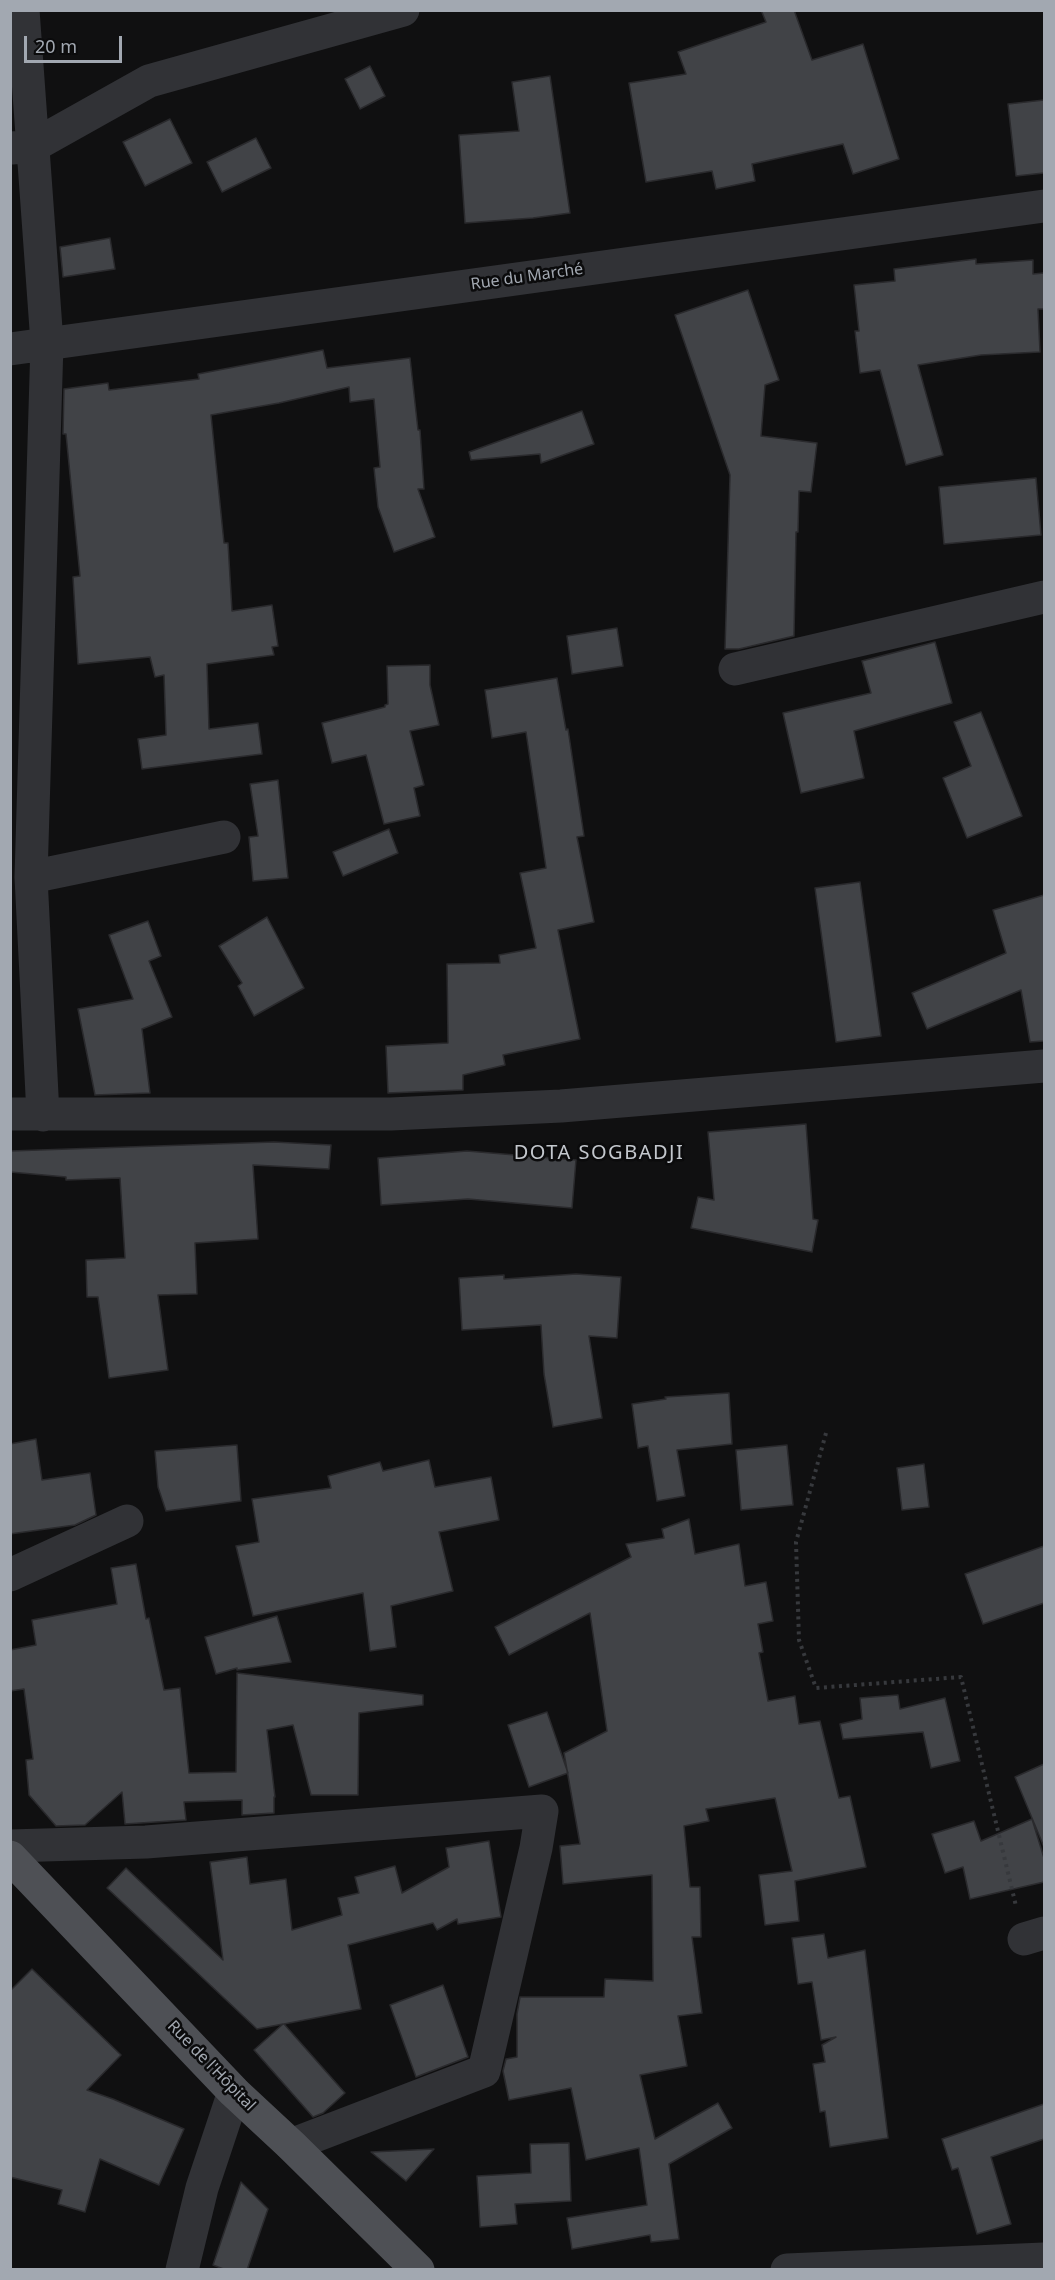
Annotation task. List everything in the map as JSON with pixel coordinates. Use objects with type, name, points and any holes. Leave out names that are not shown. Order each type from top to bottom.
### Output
[{"type":"main road","name":"Rue de l'Hôpital","points":[[10,1857],[234,2092],[418,2270]]},
{"type":"street","points":[[23,10],[22,147],[47,343],[31,877],[43,1115]]},
{"type":"street","points":[[22,147],[149,81],[403,10]]},
{"type":"street","name":"Rue du Marché","points":[[10,349],[1044,206]]},
{"type":"street","points":[[735,669],[1044,597]]},
{"type":"street","points":[[31,877],[224,837]]},
{"type":"street","points":[[10,1114],[391,1114],[561,1106],[1044,1066]]},
{"type":"street","points":[[10,1575],[127,1521]]},
{"type":"street","points":[[10,1846],[146,1842],[542,1811],[537,1848],[484,2071],[291,2145]]},
{"type":"street","points":[[182,2270],[202,2188],[234,2092]]},
{"type":"street","points":[[788,2270],[1044,2259]]},
{"type":"path","points":[[826,1433],[796,1542],[799,1640],[816,1688],[961,1677],[1034,1936]]},
{"type":"building","points":[[761,10],[794,10],[812,60],[863,44],[899,159],[853,174],[843,144],[752,164],[755,181],[716,189],[712,171],[646,182],[629,83],[686,74],[678,52],[766,22]]},
{"type":"building","points":[[370,66],[385,96],[360,109],[345,79]]},
{"type":"building","points":[[550,76],[570,213],[465,223],[459,135],[519,131],[512,82]]},
{"type":"building","points":[[1044,100],[1044,173],[1016,176],[1008,104]]},
{"type":"building","points":[[170,119],[192,163],[145,186],[123,142]]},
{"type":"building","points":[[256,138],[271,168],[222,192],[207,162]]},
{"type":"building","points":[[110,238],[115,269],[63,277],[60,247]]},
{"type":"building","points":[[976,259],[976,264],[1033,260],[1033,274],[1044,273],[1044,309],[1038,309],[1040,352],[981,355],[918,365],[943,455],[906,465],[880,370],[860,373],[855,331],[859,331],[854,285],[895,281],[894,269]]},
{"type":"building","points":[[748,290],[779,380],[765,385],[761,436],[817,443],[811,492],[799,491],[794,636],[739,649],[725,649],[730,475],[675,315]]},
{"type":"building","points":[[323,350],[327,368],[410,358],[418,430],[420,430],[424,489],[418,489],[435,537],[394,552],[378,507],[374,468],[380,467],[374,399],[350,402],[349,387],[211,415],[224,543],[228,543],[232,611],[272,605],[278,646],[272,647],[274,655],[207,664],[209,729],[258,723],[262,754],[142,769],[138,739],[166,735],[164,675],[155,677],[150,657],[78,664],[73,577],[80,576],[66,434],[63,434],[64,389],[108,383],[109,390],[199,379],[198,374]]},
{"type":"building","points":[[582,411],[594,444],[541,463],[540,454],[471,460],[469,452]]},
{"type":"building","points":[[1036,478],[1041,535],[944,544],[939,487]]},
{"type":"building","points":[[617,628],[623,666],[572,674],[567,636]]},
{"type":"building","points":[[935,642],[952,703],[854,731],[864,778],[801,793],[783,713],[871,693],[862,661]]},
{"type":"building","points":[[430,665],[430,685],[439,725],[410,731],[424,785],[414,788],[420,816],[384,824],[366,755],[332,763],[322,723],[385,707],[388,704],[387,666]]},
{"type":"building","points":[[557,678],[566,730],[568,729],[584,836],[577,837],[594,922],[558,930],[580,1039],[503,1055],[505,1065],[463,1075],[463,1090],[388,1093],[386,1046],[448,1043],[447,964],[500,963],[499,955],[536,948],[520,873],[546,868],[526,732],[492,738],[485,690]]},
{"type":"building","points":[[981,712],[1022,816],[967,838],[943,778],[971,766],[954,722]]},
{"type":"building","points":[[278,780],[288,878],[253,881],[249,837],[258,836],[250,784]]},
{"type":"building","points":[[389,829],[398,853],[343,876],[333,852]]},
{"type":"building","points":[[860,882],[881,1036],[836,1042],[815,888]]},
{"type":"building","points":[[1044,895],[1044,1041],[1030,1042],[1021,990],[927,1029],[912,993],[1006,953],[993,910]]},
{"type":"building","points":[[267,917],[304,988],[254,1016],[238,986],[242,983],[219,946]]},
{"type":"building","points":[[148,921],[161,956],[149,961],[172,1017],[142,1029],[150,1093],[95,1095],[78,1009],[133,999],[109,935]]},
{"type":"building","points":[[806,1124],[813,1219],[818,1220],[812,1252],[691,1228],[698,1197],[714,1200],[708,1132]]},
{"type":"building","points":[[274,1142],[331,1145],[329,1169],[253,1165],[258,1239],[195,1243],[197,1294],[158,1295],[168,1370],[109,1378],[98,1297],[87,1297],[86,1260],[125,1258],[120,1178],[66,1180],[66,1177],[10,1172],[10,1151]]},
{"type":"building","points":[[467,1151],[576,1160],[572,1208],[468,1199],[381,1205],[378,1158]]},
{"type":"building","points":[[576,1274],[621,1277],[617,1338],[589,1336],[602,1418],[553,1427],[544,1374],[541,1325],[462,1330],[459,1278],[504,1275],[504,1279]]},
{"type":"building","points":[[729,1393],[732,1444],[677,1450],[685,1496],[657,1501],[648,1446],[638,1448],[632,1404],[666,1399],[665,1397]]},
{"type":"building","points":[[36,1439],[42,1480],[90,1473],[96,1515],[75,1525],[10,1534],[10,1444]]},
{"type":"building","points":[[237,1445],[241,1501],[166,1511],[158,1487],[155,1451]]},
{"type":"building","points":[[787,1445],[793,1505],[741,1510],[736,1450]]},
{"type":"building","points":[[429,1460],[435,1487],[491,1477],[499,1520],[439,1532],[453,1591],[391,1606],[396,1647],[370,1651],[363,1593],[253,1616],[236,1546],[259,1542],[252,1499],[331,1488],[328,1476],[380,1462],[383,1471]]},
{"type":"building","points":[[924,1464],[929,1507],[902,1510],[897,1468]]},
{"type":"building","points":[[689,1519],[695,1554],[739,1544],[745,1586],[766,1582],[773,1621],[758,1624],[763,1652],[759,1653],[768,1701],[795,1696],[799,1724],[820,1721],[839,1798],[850,1796],[866,1867],[795,1881],[799,1921],[765,1925],[759,1875],[792,1871],[775,1798],[706,1809],[709,1821],[684,1826],[690,1887],[700,1887],[701,1937],[692,1937],[702,2013],[678,2016],[687,2066],[640,2075],[655,2139],[718,2103],[732,2128],[669,2164],[679,2239],[651,2242],[650,2235],[572,2249],[567,2218],[647,2205],[639,2148],[586,2160],[571,2088],[509,2100],[503,2071],[506,2059],[517,2057],[517,2014],[520,1997],[604,1997],[605,1979],[653,1981],[652,1875],[563,1884],[560,1846],[580,1844],[564,1753],[607,1731],[590,1613],[509,1655],[495,1627],[631,1557],[626,1544],[664,1538],[662,1529]]},
{"type":"building","points":[[1044,1546],[1044,1603],[983,1624],[965,1574]]},
{"type":"building","points":[[136,1564],[146,1619],[149,1618],[164,1690],[180,1688],[189,1773],[236,1772],[237,1673],[423,1695],[423,1705],[359,1713],[358,1795],[311,1795],[293,1725],[267,1730],[275,1797],[274,1813],[242,1815],[242,1800],[184,1802],[186,1820],[125,1824],[122,1792],[85,1825],[56,1826],[29,1795],[26,1760],[33,1759],[24,1689],[10,1691],[10,1650],[36,1645],[32,1620],[117,1604],[111,1568]]},
{"type":"building","points":[[277,1616],[291,1662],[237,1670],[237,1668],[216,1674],[205,1637]]},
{"type":"building","points":[[898,1695],[900,1709],[945,1698],[960,1761],[931,1768],[923,1732],[843,1739],[840,1724],[862,1719],[860,1698]]},
{"type":"building","points":[[547,1712],[568,1773],[529,1787],[508,1725]]},
{"type":"building","points":[[1044,1764],[1044,1847],[1015,1777]]},
{"type":"building","points":[[1032,1819],[1044,1858],[1044,1882],[970,1899],[963,1867],[945,1873],[932,1834],[974,1821],[981,1841]]},
{"type":"building","points":[[489,1841],[501,1917],[458,1924],[457,1919],[437,1930],[433,1923],[348,1945],[361,2009],[284,2024],[345,2093],[323,2113],[313,2117],[254,2050],[283,2024],[257,2029],[107,1888],[126,1868],[223,1960],[210,1862],[247,1857],[250,1884],[286,1879],[292,1930],[342,1915],[338,1898],[359,1893],[355,1877],[395,1866],[402,1893],[449,1867],[446,1848]]},
{"type":"building","points":[[824,1934],[828,1958],[865,1950],[888,2138],[830,2147],[825,2111],[820,2112],[813,2064],[825,2062],[822,2045],[836,2037],[821,2040],[812,1982],[798,1984],[792,1938]]},
{"type":"building","points":[[32,1969],[121,2055],[87,2090],[184,2129],[159,2185],[100,2159],[85,2212],[58,2204],[62,2190],[10,2177],[10,1991]]},
{"type":"building","points":[[443,1985],[468,2057],[416,2077],[390,2005]]},
{"type":"building","points":[[1044,2104],[1044,2139],[991,2157],[1011,2224],[977,2234],[958,2168],[952,2170],[942,2139]]},
{"type":"building","points":[[569,2143],[571,2201],[515,2204],[517,2224],[480,2227],[477,2176],[531,2173],[530,2144]]},
{"type":"building","points":[[434,2149],[406,2181],[371,2152]]},
{"type":"building","points":[[241,2182],[268,2209],[247,2270],[226,2270],[213,2265]]},
{"type":"district","name":"DOTA SOGBADJI","points":[[599,1153]]}]
